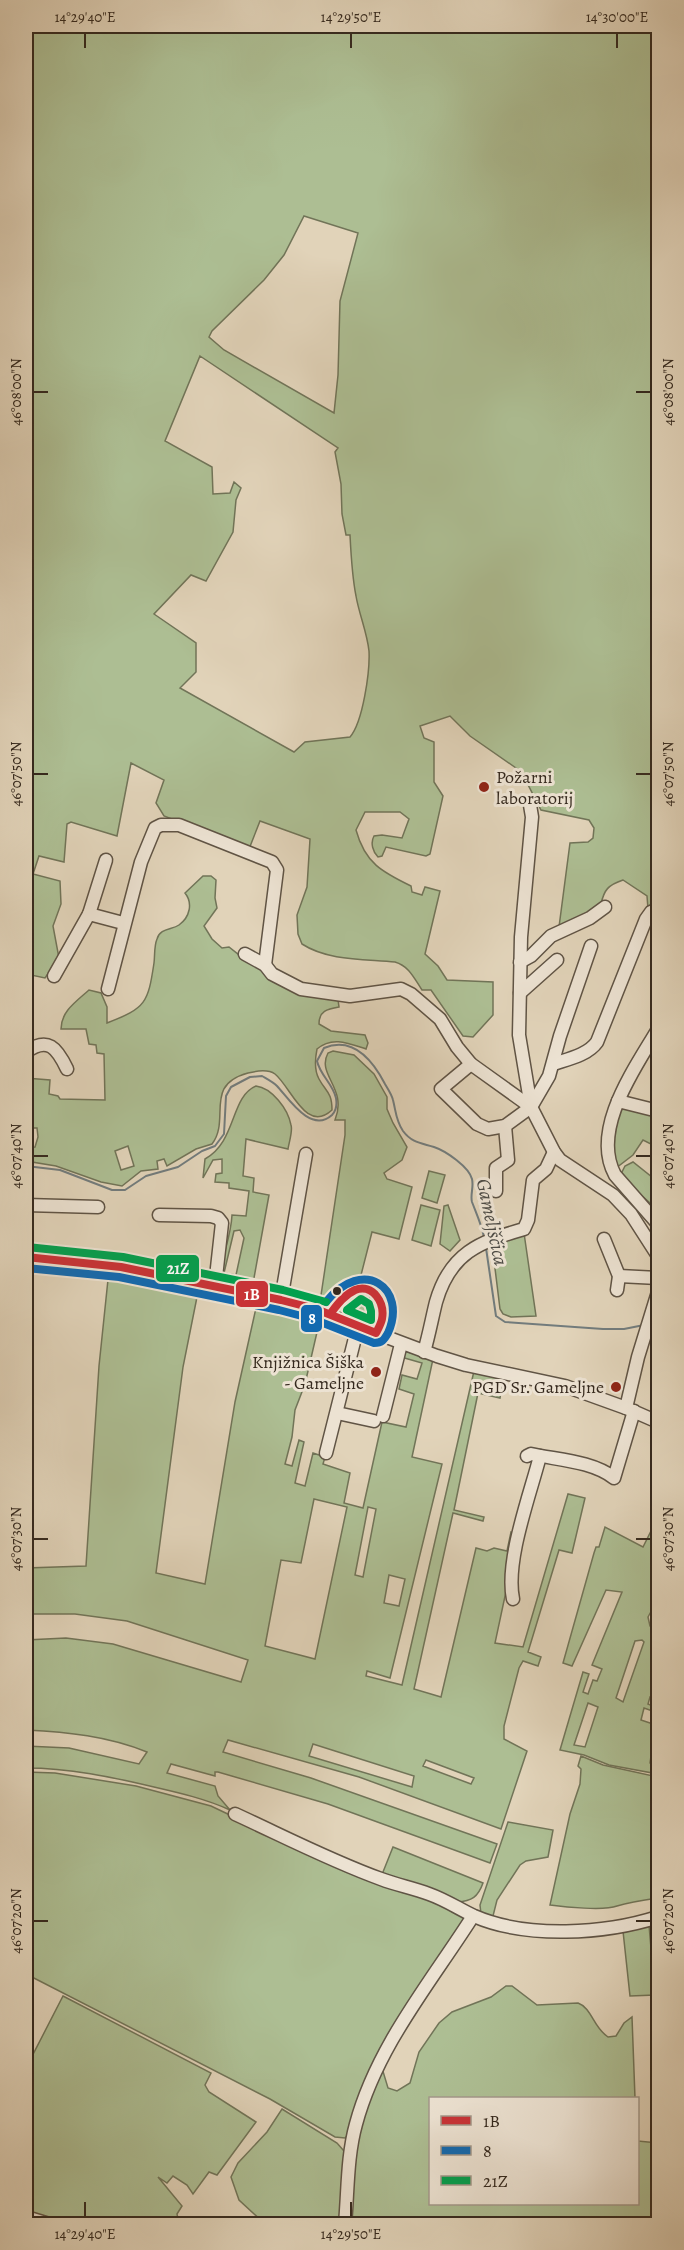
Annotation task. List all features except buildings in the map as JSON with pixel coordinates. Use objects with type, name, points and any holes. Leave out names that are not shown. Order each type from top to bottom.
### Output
[{"type":"street","points":[[530,805],[532,817],[520,962],[519,1035],[531,1107],[560,1160],[613,1195],[631,1214],[658,1256]]},
{"type":"street","points":[[108,989],[113,977],[123,923],[128,918],[141,862],[150,837],[155,828],[161,825],[179,825],[272,862],[277,870],[266,965]]},
{"type":"street","points":[[54,976],[88,914],[106,860]]},
{"type":"street","points":[[520,962],[531,957],[551,936],[590,918],[605,907]]},
{"type":"street","points":[[553,1064],[579,1055],[597,1042],[646,919],[651,912],[658,909]]},
{"type":"street","points":[[88,914],[123,923]]},
{"type":"street","points":[[471,1064],[441,1089],[477,1124],[488,1129],[505,1126],[531,1107],[549,1076],[560,1035],[591,946]]},
{"type":"street","points":[[245,954],[266,965],[272,974],[301,989],[350,996],[401,988],[440,1019],[457,1047],[471,1064],[531,1107]]},
{"type":"street","points":[[520,993],[557,960]]},
{"type":"street","points":[[658,1029],[618,1101],[608,1141],[611,1167],[620,1181],[658,1224]]},
{"type":"street","points":[[26,1052],[36,1045],[52,1046],[59,1052],[67,1069]]},
{"type":"street","points":[[618,1101],[658,1111]]},
{"type":"street","points":[[496,1191],[496,1168],[508,1160],[505,1126]]},
{"type":"street","points":[[424,1352],[436,1302],[448,1271],[457,1260],[478,1245],[524,1229],[528,1220],[533,1180],[546,1169],[554,1152]]},
{"type":"street","points":[[281,1300],[306,1154]]},
{"type":"street","points":[[26,1205],[98,1207]]},
{"type":"street","points":[[159,1215],[211,1216],[218,1218],[222,1223],[215,1286]]},
{"type":"street","points":[[604,1239],[619,1276],[617,1290]]},
{"type":"street","points":[[26,1257],[121,1267],[316,1309],[424,1352],[466,1365],[565,1386],[630,1409],[658,1422]]},
{"type":"street","points":[[619,1276],[658,1278]]},
{"type":"street","points":[[527,1456],[531,1454],[584,1464],[608,1473],[614,1478],[646,1331],[658,1292]]},
{"type":"street","points":[[326,1453],[358,1326]]},
{"type":"street","points":[[337,1413],[378,1419],[401,1344]]},
{"type":"street","points":[[513,1599],[511,1586],[516,1548],[540,1456]]},
{"type":"street","points":[[235,1814],[381,1880],[456,1904],[473,1916],[523,1929],[600,1929],[627,1926],[658,1917]]},
{"type":"street","points":[[345,2224],[351,2147],[356,2123],[376,2068],[473,1916]]},
{"type":"street","points":[[26,2217],[49,2224]]},
{"type":"green space","points":[[26,26],[658,26],[658,905],[648,909],[647,896],[623,880],[610,886],[601,904],[578,921],[559,927],[570,843],[588,842],[593,838],[594,828],[589,820],[541,810],[524,777],[516,768],[470,736],[450,716],[420,726],[424,738],[434,742],[434,782],[443,796],[430,854],[426,856],[386,847],[382,856],[376,855],[372,844],[374,836],[402,838],[409,819],[400,812],[365,812],[356,830],[364,851],[383,871],[411,886],[412,892],[422,895],[425,887],[440,891],[425,954],[438,966],[447,980],[493,982],[493,1015],[473,1037],[463,1036],[431,990],[422,990],[404,966],[395,962],[323,954],[302,944],[298,934],[297,915],[307,887],[310,839],[260,821],[249,849],[164,816],[156,803],[164,780],[131,763],[117,836],[71,822],[67,824],[64,862],[39,856],[33,874],[60,881],[61,904],[53,926],[59,958],[45,978],[26,974]],"holes":[[[304,216],[358,233],[340,301],[338,375],[334,413],[224,350],[209,337],[212,331],[264,280],[284,255]],[[200,356],[338,448],[335,452],[341,484],[342,514],[346,535],[350,535],[357,603],[369,651],[367,683],[362,708],[355,730],[350,737],[305,742],[294,752],[180,688],[196,672],[196,643],[154,614],[191,575],[206,581],[233,532],[236,500],[241,488],[234,482],[230,493],[213,494],[212,467],[165,441]]]},
{"type":"green space","points":[[203,876],[211,876],[216,880],[217,908],[204,926],[212,939],[222,948],[229,947],[313,995],[338,1000],[339,1007],[324,1011],[320,1016],[319,1024],[331,1031],[365,1035],[368,1043],[366,1049],[347,1043],[334,1042],[317,1049],[316,1072],[330,1096],[332,1110],[323,1116],[307,1113],[275,1074],[265,1071],[248,1073],[234,1078],[226,1086],[220,1104],[217,1134],[212,1144],[196,1149],[167,1166],[164,1159],[157,1161],[158,1169],[141,1171],[122,1186],[101,1182],[56,1166],[26,1161],[26,1148],[35,1147],[38,1137],[37,1128],[26,1128],[26,1078],[50,1080],[49,1094],[58,1096],[60,1099],[105,1100],[104,1054],[97,1053],[96,1045],[89,1044],[86,1029],[61,1029],[64,1017],[70,1007],[89,990],[101,993],[107,1007],[107,1023],[130,1013],[143,1002],[150,987],[155,945],[159,935],[179,925],[188,914],[190,905],[185,893]],"holes":[[[128,1146],[134,1166],[121,1170],[115,1151]]]},
{"type":"green space","points":[[333,1051],[354,1055],[374,1074],[387,1097],[387,1109],[393,1123],[407,1147],[402,1160],[384,1173],[387,1179],[412,1187],[399,1239],[372,1232],[360,1279],[337,1289],[320,1302],[345,1135],[345,1120],[335,1120],[338,1099],[325,1061],[328,1053]]},
{"type":"green space","points":[[256,1086],[273,1095],[287,1112],[291,1127],[288,1149],[246,1139],[243,1176],[254,1178],[253,1192],[269,1195],[252,1289],[219,1280],[232,1215],[246,1216],[249,1191],[229,1188],[229,1183],[215,1182],[216,1174],[222,1173],[222,1159],[213,1160],[203,1178],[205,1159],[223,1142],[237,1109],[248,1092]],"holes":[[[240,1230],[244,1238],[236,1275],[224,1273],[234,1231]]]},
{"type":"green space","points":[[619,1105],[658,1113],[658,1161],[653,1157],[657,1147],[643,1140],[633,1155],[616,1168],[612,1155]]},
{"type":"green space","points":[[658,1161],[658,1201],[656,1199],[650,1203],[621,1174],[625,1166],[633,1162],[652,1177]]},
{"type":"green space","points":[[429,1171],[445,1175],[437,1203],[422,1198]]},
{"type":"green space","points":[[421,1205],[440,1210],[431,1246],[412,1240]]},
{"type":"green space","points":[[448,1205],[460,1240],[450,1251],[440,1244],[444,1206]]},
{"type":"green space","points":[[524,1233],[536,1316],[511,1317],[503,1314],[500,1309],[492,1244]]},
{"type":"green space","points":[[109,1270],[199,1287],[183,1367],[156,1573],[205,1584],[235,1402],[258,1299],[321,1315],[305,1384],[295,1410],[292,1437],[285,1464],[292,1466],[299,1440],[304,1442],[295,1483],[305,1486],[313,1453],[325,1457],[323,1464],[350,1473],[344,1503],[363,1508],[382,1422],[406,1427],[414,1394],[399,1389],[402,1375],[417,1379],[422,1363],[401,1357],[404,1351],[433,1359],[412,1457],[442,1464],[390,1678],[367,1671],[366,1676],[402,1685],[474,1371],[503,1379],[500,1398],[478,1393],[454,1510],[484,1517],[483,1521],[453,1513],[414,1689],[441,1697],[476,1548],[487,1551],[494,1548],[507,1551],[511,1532],[518,1535],[495,1643],[523,1647],[568,1494],[585,1498],[572,1553],[559,1550],[528,1652],[541,1657],[538,1666],[523,1661],[519,1668],[504,1726],[504,1739],[527,1751],[501,1829],[359,1777],[228,1740],[223,1752],[311,1778],[497,1844],[490,1863],[328,1804],[218,1772],[215,1772],[215,1776],[171,1764],[167,1773],[215,1786],[218,1796],[230,1810],[193,1797],[122,1780],[74,1771],[26,1768],[26,1746],[69,1748],[139,1764],[147,1752],[117,1742],[87,1736],[26,1730],[26,1640],[66,1638],[113,1644],[241,1682],[248,1660],[127,1621],[75,1614],[26,1614],[26,1568],[86,1566],[99,1366]],"holes":[[[314,1499],[347,1507],[315,1659],[265,1646],[281,1560],[301,1563]],[[368,1507],[376,1509],[363,1577],[355,1575]],[[389,1575],[405,1579],[399,1606],[384,1603]],[[313,1744],[414,1776],[412,1787],[309,1756]],[[426,1760],[474,1778],[471,1784],[423,1766]]]},
{"type":"green space","points":[[363,1291],[361,1297],[369,1299],[371,1294],[378,1304],[373,1317],[363,1321],[353,1317],[349,1307],[352,1297]]},
{"type":"green space","points":[[658,1517],[658,1599],[648,1617],[650,1626],[658,1631],[658,1666],[653,1678],[658,1684],[658,1700],[650,1697],[648,1704],[658,1708],[658,1713],[644,1708],[641,1720],[656,1725],[653,1738],[658,1740],[658,1757],[651,1756],[650,1763],[658,1765],[658,1774],[609,1765],[584,1755],[560,1750],[583,1672],[589,1674],[583,1692],[588,1694],[593,1680],[597,1681],[602,1669],[592,1665],[622,1592],[606,1590],[572,1666],[563,1663],[596,1547],[599,1547],[605,1527],[643,1547]],"holes":[[[635,1641],[644,1642],[623,1702],[616,1698]],[[588,1703],[598,1707],[585,1747],[574,1745]]]},
{"type":"green space","points":[[581,1756],[603,1765],[658,1777],[658,1898],[603,1908],[550,1905],[570,1814],[580,1784],[581,1769],[578,1766]]},
{"type":"green space","points":[[26,1772],[55,1773],[136,1786],[211,1806],[255,1827],[427,1897],[465,1918],[382,2052],[349,2134],[345,2138],[335,2137],[270,2099],[26,1974],[26,1826],[33,1806],[26,1805]]},
{"type":"green space","points":[[508,1822],[553,1830],[548,1857],[526,1861],[520,1865],[497,1900],[492,1920],[481,1914],[480,1905]]},
{"type":"green space","points":[[393,1847],[483,1883],[481,1888],[474,1897],[467,1901],[457,1902],[381,1877]]},
{"type":"green space","points":[[649,1925],[655,1995],[630,1996],[623,1931]]},
{"type":"green space","points":[[506,1986],[512,1986],[537,2005],[578,2003],[583,2005],[608,2037],[616,2036],[624,2023],[632,2017],[635,2097],[429,2097],[429,2205],[639,2205],[639,2141],[658,2143],[658,2224],[348,2224],[359,2128],[382,2068],[388,2088],[397,2091],[410,2083],[419,2052],[439,2023],[452,2012],[491,1997]]},
{"type":"green space","points":[[63,1996],[211,2073],[205,2085],[209,2092],[256,2122],[217,2175],[209,2172],[193,2194],[187,2185],[173,2176],[167,2183],[158,2177],[182,2206],[177,2214],[179,2224],[54,2224],[26,2215],[26,2068]]},
{"type":"green space","points":[[282,2109],[337,2143],[344,2151],[342,2224],[265,2224],[239,2200],[231,2177],[238,2163],[267,2132]]},
{"type":"waterway","name":"Gameljščica","points":[[26,1166],[60,1170],[112,1190],[125,1190],[146,1176],[178,1167],[202,1151],[215,1146],[224,1134],[226,1096],[231,1087],[250,1077],[262,1076],[277,1086],[294,1106],[309,1118],[324,1120],[332,1115],[336,1107],[336,1100],[317,1061],[324,1048],[344,1045],[361,1053],[380,1075],[391,1094],[396,1116],[406,1135],[417,1142],[445,1152],[470,1174],[473,1185],[472,1202],[484,1237]]},
{"type":"waterway","name":"Gameljščica","points":[[486,1248],[496,1316],[505,1322],[603,1329],[624,1329],[644,1325]]},
{"type":"transit line","name":"21Z","points":[[27,1247],[123,1257],[283,1290],[326,1302]]},
{"type":"transit line","name":"1B","points":[[26,1257],[121,1267],[281,1300],[316,1309],[376,1333],[382,1321],[380,1301],[367,1289],[355,1290],[347,1295],[330,1314]]},
{"type":"transit line","name":"8","points":[[26,1268],[119,1277],[279,1310],[313,1319],[374,1343],[383,1341],[388,1333],[393,1317],[392,1303],[387,1291],[378,1283],[367,1280],[354,1281],[340,1288],[326,1302]]},
{"type":"transit line","name":"21Z","points":[[361,1299],[369,1304],[371,1320],[347,1310],[361,1299]]},
{"type":"place","name":"Požarni laboratorij","points":[[484,787]]},
{"type":"place","name":"Knjižnica Šiška - Gameljne","points":[[376,1372]]},
{"type":"place","name":"PGD Sr. Gameljne","points":[[616,1387]]}]
